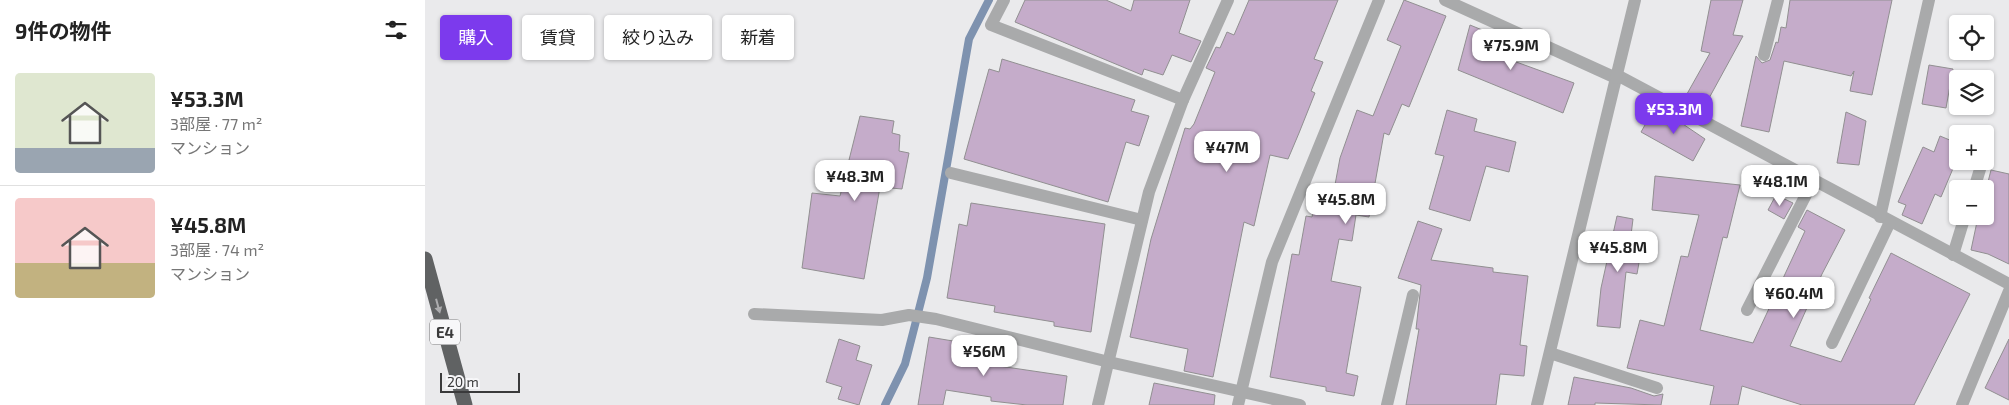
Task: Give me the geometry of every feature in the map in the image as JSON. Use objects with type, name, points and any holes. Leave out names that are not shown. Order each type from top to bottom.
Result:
[{"type":"highway","name":"E4","points":[[425,259],[465,405]]},
{"type":"street","points":[[1005,0],[991,25],[1183,100]]},
{"type":"street","points":[[1098,405],[1149,192],[1183,100],[1228,0]]},
{"type":"street","points":[[1238,405],[1272,262],[1379,0]]},
{"type":"street","points":[[1445,0],[1617,76],[2009,284]]},
{"type":"street","points":[[1537,405],[1635,0]]},
{"type":"street","points":[[1764,56],[1778,0]]},
{"type":"street","points":[[1832,344],[1885,219],[1929,0]]},
{"type":"street","points":[[951,173],[1142,220]]},
{"type":"street","points":[[1747,310],[1813,181]]},
{"type":"street","points":[[1953,255],[1962,225]]},
{"type":"street","points":[[1962,405],[2009,291]]},
{"type":"street","points":[[1387,405],[1413,295]]},
{"type":"street","points":[[754,314],[882,320],[909,315],[1300,405]]},
{"type":"street","points":[[1550,353],[1657,388]]},
{"type":"building","points":[[1025,0],[1106,0],[1131,11],[1134,0],[1190,0],[1179,33],[1201,41],[1191,62],[1172,55],[1163,75],[1144,69],[1142,75],[1015,22]]},
{"type":"building","points":[[1249,0],[1338,0],[1314,59],[1323,62],[1311,91],[1315,93],[1288,159],[1270,155],[1254,226],[1244,222],[1213,377],[1184,371],[1188,349],[1130,337],[1151,239],[1185,128],[1190,129],[1194,124],[1215,72],[1206,68],[1216,47],[1220,48],[1227,32],[1234,35]]},
{"type":"building","points":[[1404,0],[1446,16],[1409,107],[1402,104],[1389,135],[1384,133],[1369,217],[1356,215],[1352,241],[1339,239],[1331,281],[1361,287],[1346,373],[1358,376],[1354,396],[1326,391],[1326,387],[1270,377],[1292,254],[1299,255],[1306,216],[1312,217],[1317,187],[1334,190],[1340,158],[1357,110],[1373,116],[1401,46],[1387,40]]},
{"type":"building","points":[[1711,0],[1743,0],[1733,35],[1743,36],[1702,111],[1683,101],[1710,53],[1701,51]]},
{"type":"building","points":[[1790,0],[1892,0],[1872,95],[1850,91],[1854,71],[1851,76],[1784,61],[1769,132],[1741,126],[1756,56],[1762,63],[1770,60],[1776,42],[1778,43],[1781,27],[1786,28]]},
{"type":"building","points":[[1470,25],[1514,43],[1508,59],[1574,83],[1563,113],[1458,70]]},
{"type":"building","points":[[1002,59],[1135,100],[1131,111],[1149,116],[1139,146],[1126,142],[1108,202],[964,159],[989,69],[999,72]]},
{"type":"building","points":[[1929,65],[1953,69],[1949,70],[1949,91],[1946,108],[1922,104]]},
{"type":"building","points":[[1447,110],[1477,119],[1474,131],[1516,142],[1509,172],[1486,166],[1470,221],[1429,209],[1444,156],[1435,154]]},
{"type":"building","points":[[1653,111],[1673,121],[1674,118],[1705,139],[1693,161],[1641,132]]},
{"type":"building","points":[[1846,112],[1866,121],[1859,165],[1837,163]]},
{"type":"building","points":[[860,116],[894,121],[892,133],[900,135],[899,151],[909,153],[902,189],[880,187],[864,279],[802,268],[812,193],[840,196]]},
{"type":"building","points":[[1940,136],[1949,140],[1949,170],[1952,170],[1941,197],[1935,194],[1922,224],[1902,215],[1906,205],[1898,202],[1923,147],[1934,152]]},
{"type":"building","points":[[1991,170],[2009,174],[2009,264],[1988,254],[1971,250],[1976,225],[1994,225],[1994,180],[1988,180]]},
{"type":"building","points":[[1655,176],[1740,185],[1727,238],[1723,237],[1700,330],[1753,343],[1805,231],[1798,227],[1807,210],[1845,230],[1822,274],[1790,346],[1841,362],[1891,253],[1970,294],[1914,405],[1802,405],[1742,386],[1738,405],[1710,405],[1714,386],[1627,368],[1640,320],[1664,326],[1681,256],[1688,257],[1699,215],[1652,210]]},
{"type":"building","points":[[1776,195],[1793,203],[1784,219],[1768,210]]},
{"type":"building","points":[[971,203],[1105,224],[1091,332],[1054,326],[1054,322],[994,312],[995,306],[947,298],[959,224],[967,226]]},
{"type":"building","points":[[1617,216],[1633,219],[1630,243],[1642,246],[1637,274],[1626,272],[1620,328],[1597,326],[1601,288]]},
{"type":"building","points":[[1418,221],[1442,229],[1431,260],[1493,268],[1493,272],[1528,276],[1520,345],[1527,346],[1524,376],[1500,374],[1496,405],[1406,405],[1419,329],[1416,329],[1421,285],[1398,278]]},
{"type":"building","points":[[929,337],[1001,349],[999,366],[1067,376],[1063,405],[1027,405],[991,401],[991,397],[946,390],[943,405],[918,405]]},
{"type":"building","points":[[839,339],[860,346],[856,360],[872,365],[859,405],[838,399],[842,387],[826,382]]},
{"type":"building","points":[[2009,339],[2009,400],[1985,388]]},
{"type":"building","points":[[1574,377],[1631,388],[1654,396],[1663,394],[1661,405],[1595,403],[1595,405],[1568,405]]},
{"type":"building","points":[[1154,383],[1215,395],[1214,405],[1149,405]]},
{"type":"waterway","points":[[885,405],[905,364],[927,278],[969,39],[989,0]]}]
